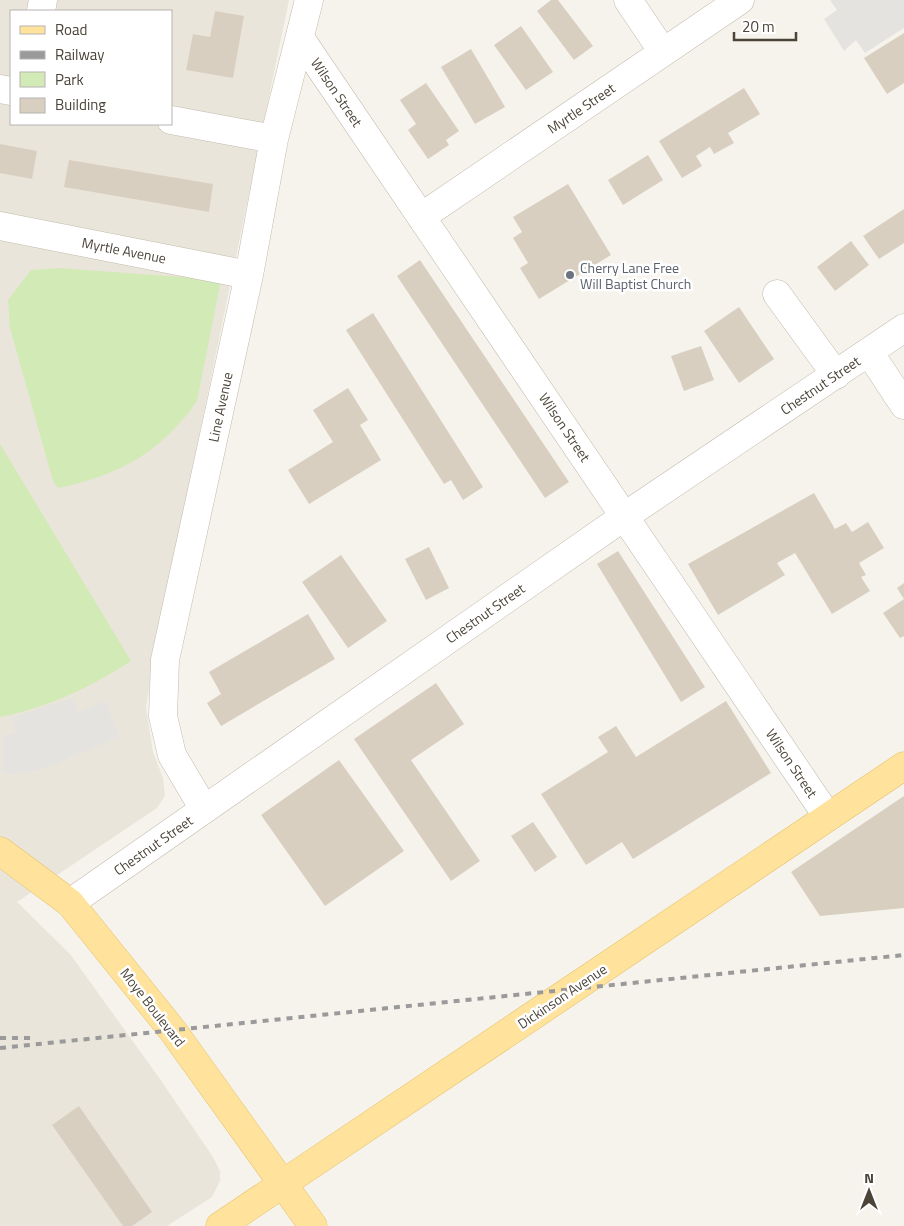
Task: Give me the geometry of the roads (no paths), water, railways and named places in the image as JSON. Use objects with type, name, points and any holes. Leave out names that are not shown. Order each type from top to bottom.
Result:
[{"type":"main road","name":"Dickinson Avenue","points":[[220,1226],[904,766]]},
{"type":"main road","name":"Moye Boulevard","points":[[0,851],[70,903],[173,1031],[284,1183],[313,1226]]},
{"type":"street","name":"Line Avenue","points":[[204,809],[172,755],[164,716],[166,660],[248,275],[274,139],[308,0]]},
{"type":"street","points":[[628,0],[663,52]]},
{"type":"street","name":"Myrtle Street","points":[[421,217],[740,0]]},
{"type":"street","name":"Wilson Street","points":[[300,38],[828,818]]},
{"type":"street","points":[[172,120],[274,139]]},
{"type":"street","name":"Myrtle Avenue","points":[[0,226],[248,275]]},
{"type":"street","points":[[777,294],[836,375]]},
{"type":"street","name":"Chestnut Street","points":[[70,903],[625,516],[904,328]]},
{"type":"street","points":[[869,352],[904,405]]},
{"type":"railway","points":[[0,1048],[904,955]]},
{"type":"railway","points":[[0,1038],[35,1038]]},
{"type":"place","name":"Cherry Lane Free Will Baptist Church","points":[[570,275]]}]
